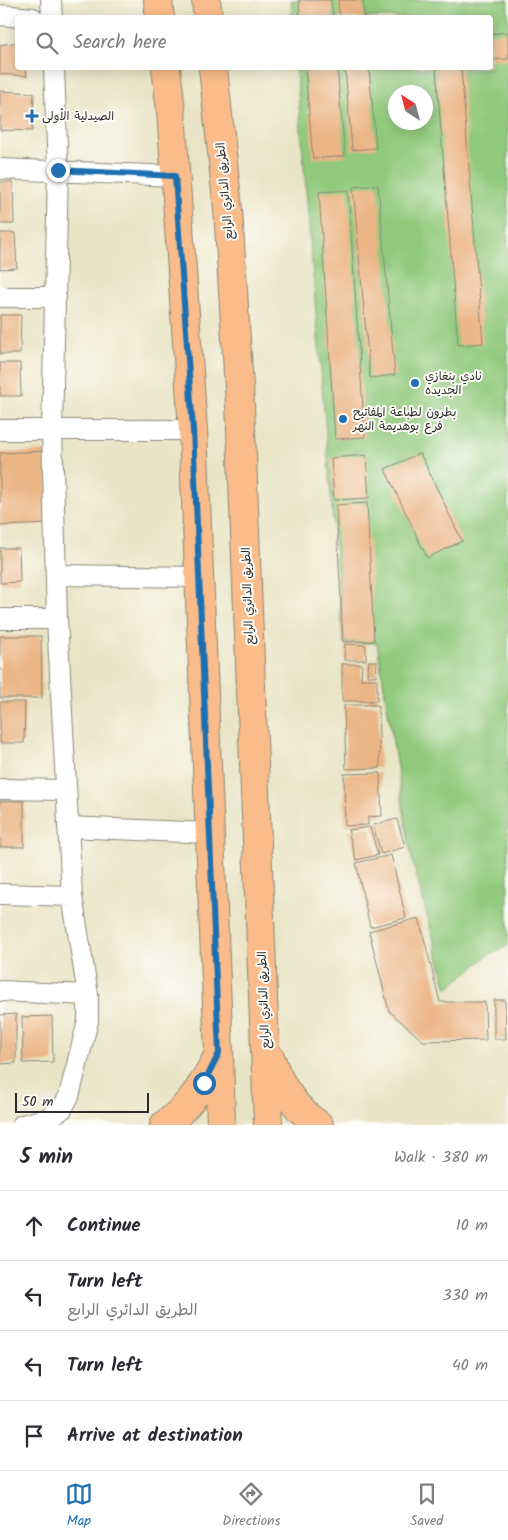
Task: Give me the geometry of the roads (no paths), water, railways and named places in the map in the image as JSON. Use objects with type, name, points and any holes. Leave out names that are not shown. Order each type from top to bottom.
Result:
[{"type":"main road","points":[[158,0],[160,15]]},
{"type":"main road","points":[[206,0],[208,15]]},
{"type":"main road","points":[[166,70],[171,111],[193,430],[221,1125]]},
{"type":"main road","name":"الطريق الدائري الرابع","points":[[213,70],[228,210],[239,394],[268,1125]]},
{"type":"main road","points":[[265,1041],[277,1077],[289,1096],[309,1118],[319,1125]]},
{"type":"main road","points":[[164,1125],[190,1102],[204,1083],[219,1053]]},
{"type":"street","points":[[51,0],[52,15]]},
{"type":"street","points":[[0,15],[15,16]]},
{"type":"street","points":[[22,1125],[46,1119],[62,1109],[69,1096],[88,1021],[88,995],[72,896],[58,619],[52,430],[58,170],[54,70]]},
{"type":"street","points":[[0,169],[175,176]]},
{"type":"street","points":[[0,297],[56,298]]},
{"type":"street","points":[[0,430],[193,430]]},
{"type":"street","points":[[57,575],[199,577]]},
{"type":"street","points":[[0,619],[58,619]]},
{"type":"street","points":[[0,789],[66,790]]},
{"type":"street","points":[[68,827],[209,833]]},
{"type":"street","points":[[0,894],[72,896]]},
{"type":"street","points":[[0,991],[88,995]]},
{"type":"place","name":"الصيدلية الأولى","points":[[32,116]]},
{"type":"place","name":"نادي بنغازي الجديده","points":[[415,383]]},
{"type":"place","name":"بطرون لطباعة المفاتيح فرع بوهديمة النهر","points":[[343,419]]}]
